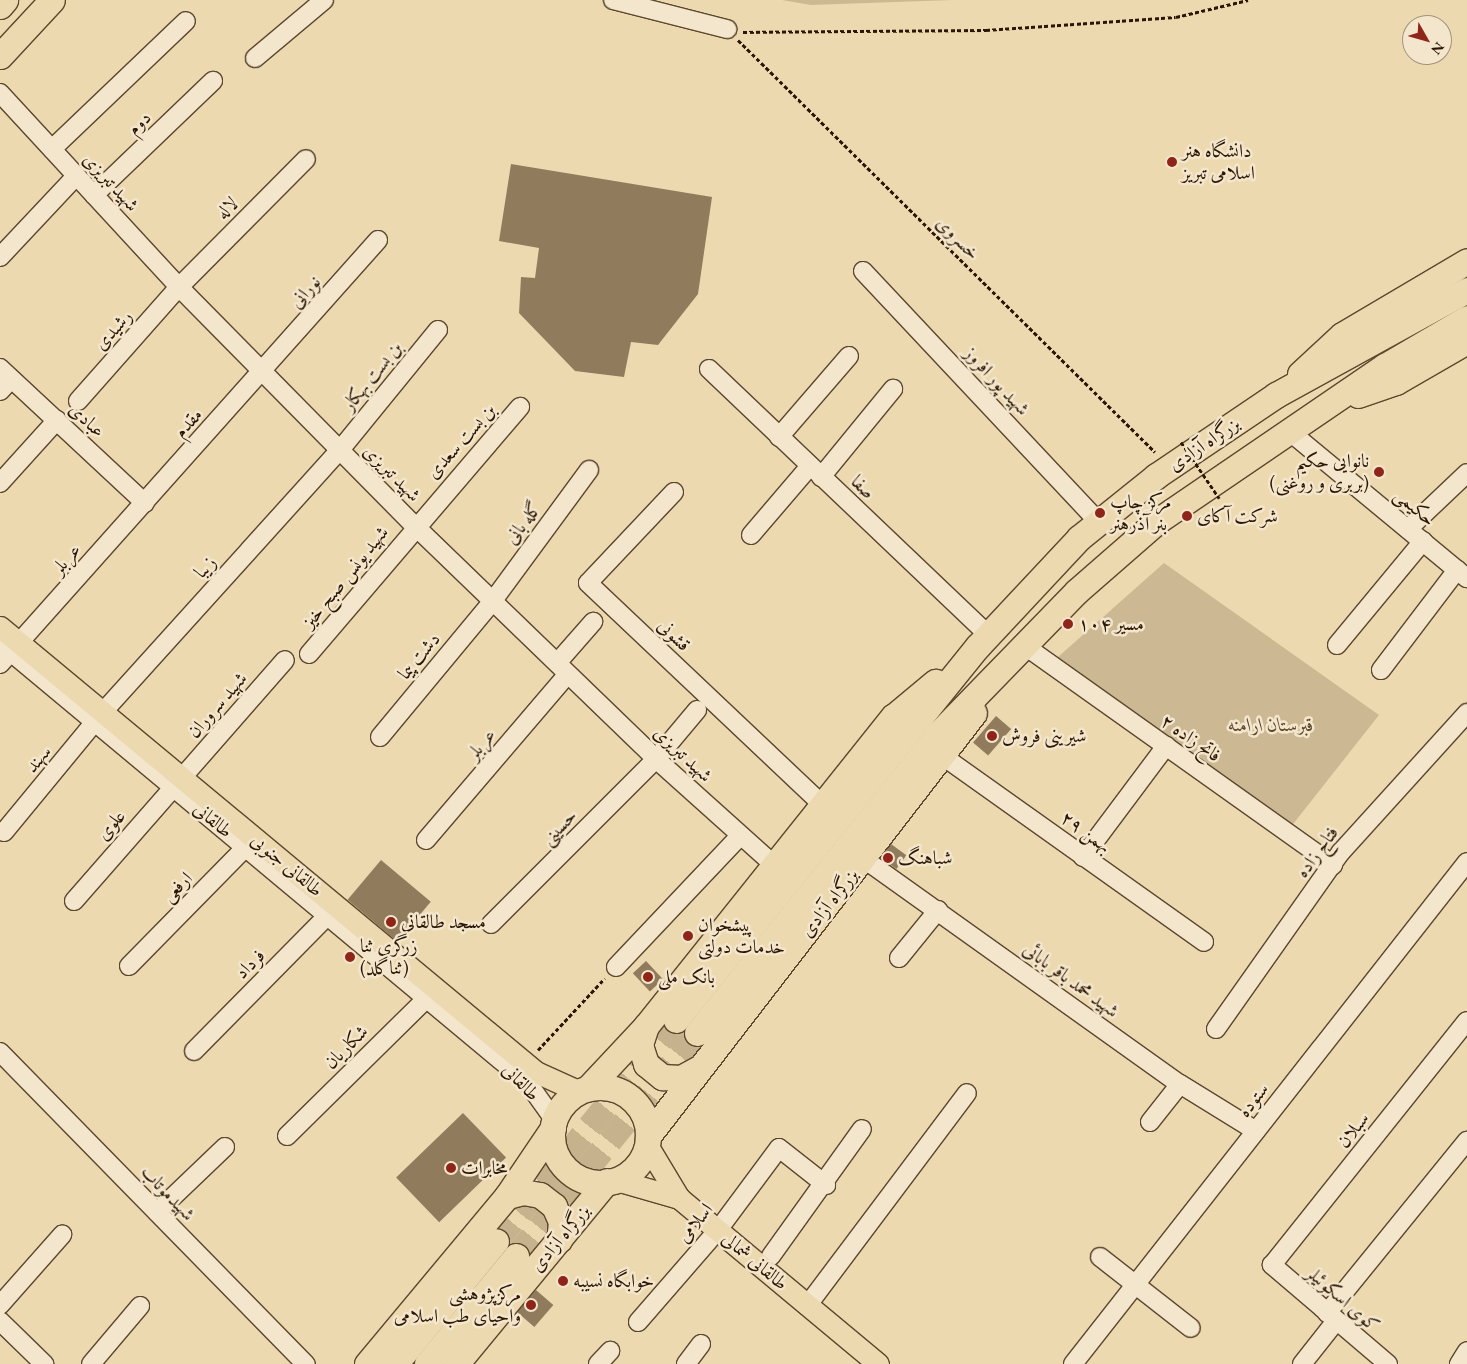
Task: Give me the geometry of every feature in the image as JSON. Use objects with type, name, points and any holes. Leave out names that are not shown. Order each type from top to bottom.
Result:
[{"type":"highway","points":[[0,6],[5,0]]},
{"type":"highway","points":[[0,56],[52,0]]},
{"type":"highway","points":[[1276,395],[1342,335],[1467,261]]},
{"type":"highway","name":"بزرگراه آزادی","points":[[676,1020],[983,641],[1099,522],[1170,467],[1276,395],[1467,290]]},
{"type":"highway","name":"بزرگراه آزادی","points":[[697,1034],[938,734],[1077,591],[1156,522],[1327,406],[1467,318]]},
{"type":"highway","points":[[1327,406],[1396,382],[1467,341]]},
{"type":"highway","name":"بزرگراه آزادی","points":[[584,1090],[646,1026],[773,864],[893,717],[983,641]]},
{"type":"highway","name":"بزرگراه آزادی","points":[[647,1141],[699,1068],[944,757],[1005,666]]},
{"type":"highway","points":[[646,1026],[640,1045],[646,1064],[662,1077],[681,1078],[699,1068]]},
{"type":"highway","points":[[367,1364],[506,1196],[554,1124],[564,1103],[584,1090],[620,1091],[634,1100],[643,1113],[647,1141],[630,1172],[612,1181],[584,1180],[570,1172],[554,1144],[554,1124]]},
{"type":"highway","name":"بزرگراه آزادی","points":[[457,1363],[559,1240],[612,1181]]},
{"type":"highway","points":[[506,1196],[523,1192],[547,1201],[561,1222],[559,1240]]},
{"type":"highway","points":[[395,1364],[496,1241]]},
{"type":"highway","name":"بزرگراه آزادی","points":[[427,1364],[516,1256]]},
{"type":"main road","name":"طالقانی جنوبی","points":[[0,627],[7,651],[100,718],[431,994],[525,1063],[584,1090]]},
{"type":"main road","name":"طالقانی شمالی","points":[[647,1141],[679,1198],[878,1364]]},
{"type":"main road","points":[[612,1181],[679,1198]]},
{"type":"street","points":[[254,58],[324,0]]},
{"type":"street","points":[[612,0],[727,29]]},
{"type":"street","points":[[52,149],[186,21]]},
{"type":"street","name":"دوم","points":[[94,195],[213,81]]},
{"type":"street","name":"شهید تبریزی","points":[[0,93],[179,287],[415,526],[656,759],[773,864]]},
{"type":"street","name":"لاله","points":[[179,287],[306,159]]},
{"type":"street","points":[[0,257],[76,176]]},
{"type":"street","name":"نورانی","points":[[263,372],[378,240]]},
{"type":"street","name":"شهید پور افروز","points":[[863,270],[1099,522]]},
{"type":"street","name":"رشیدی","points":[[78,401],[179,287]]},
{"type":"street","name":"بن بست بهکار","points":[[340,450],[438,330]]},
{"type":"street","points":[[779,437],[849,356]]},
{"type":"street","name":"صفا","points":[[709,369],[816,472],[983,641]]},
{"type":"street","name":"مقدم","points":[[145,504],[263,372]]},
{"type":"street","name":"عبادی","points":[[4,379],[56,420],[145,504]]},
{"type":"street","points":[[751,535],[816,472],[893,389]]},
{"type":"street","name":"بن بست سعدی","points":[[415,526],[520,407]]},
{"type":"street","points":[[0,483],[56,420]]},
{"type":"street","name":"حکیمی","points":[[1289,431],[1462,574]]},
{"type":"street","name":"زیبا","points":[[100,718],[340,450]]},
{"type":"street","name":"گله بانی","points":[[492,602],[589,470]]},
{"type":"street","points":[[1408,529],[1467,473]]},
{"type":"street","name":"قشونی","points":[[674,492],[588,583],[822,804]]},
{"type":"street","name":"عربلر","points":[[7,651],[145,504]]},
{"type":"street","name":"شهید یونس صبح خیز","points":[[309,654],[415,526]]},
{"type":"street","points":[[1337,645],[1423,541]]},
{"type":"street","points":[[1381,670],[1462,574]]},
{"type":"street","name":"دشت پیما","points":[[380,737],[492,602]]},
{"type":"street","name":"عربلر","points":[[426,840],[563,669],[593,622]]},
{"type":"street","name":"فاتح زاده ۲","points":[[1025,646],[1333,865]]},
{"type":"street","name":"شهید سروران","points":[[177,782],[285,660]]},
{"type":"street","name":"حسینی","points":[[491,924],[656,759],[697,710]]},
{"type":"street","name":"فتاح زاده","points":[[1216,1029],[1333,865],[1467,713]]},
{"type":"street","name":"سهند","points":[[4,832],[100,718]]},
{"type":"street","points":[[1084,857],[1166,746]]},
{"type":"street","name":"۲۹ بهمن","points":[[944,757],[1204,942]]},
{"type":"street","name":"علوی","points":[[74,901],[177,782]]},
{"type":"street","points":[[616,967],[740,836]]},
{"type":"street","name":"ارفعی","points":[[129,966],[250,843]]},
{"type":"street","name":"شهید محمد باقر بابائی","points":[[864,859],[1180,1084],[1256,1131]]},
{"type":"street","name":"ستوده","points":[[1073,1364],[1467,862]]},
{"type":"street","points":[[899,958],[938,910]]},
{"type":"street","name":"فرداد","points":[[194,1051],[332,912]]},
{"type":"street","name":"طالقانی","points":[[431,994],[528,1083],[554,1124]]},
{"type":"street","name":"شکاریان","points":[[287,1136],[431,994]]},
{"type":"street","name":"سبلان","points":[[1272,1265],[1467,1020]]},
{"type":"street","name":"شهیدموتاب","points":[[0,1052],[306,1364]]},
{"type":"street","points":[[1150,1122],[1180,1084]]},
{"type":"street","points":[[808,1306],[967,1093]]},
{"type":"street","points":[[771,1256],[826,1185],[862,1129]]},
{"type":"street","points":[[1302,1364],[1332,1317],[1467,1140]]},
{"type":"street","points":[[157,1212],[225,1147]]},
{"type":"street","name":"اسلامی","points":[[638,1322],[718,1230],[779,1148],[826,1185]]},
{"type":"street","points":[[0,1305],[62,1235]]},
{"type":"street","points":[[1100,1258],[1191,1328]]},
{"type":"street","name":"کوی اسکوئیلر","points":[[1272,1265],[1388,1364]]},
{"type":"street","points":[[91,1364],[140,1306]]},
{"type":"street","points":[[0,1322],[44,1364]]},
{"type":"street","points":[[686,1364],[701,1344]]},
{"type":"street","points":[[598,1364],[610,1351]]},
{"type":"street","points":[[1459,1364],[1467,1351]]},
{"type":"path","points":[[727,29],[747,33],[986,30],[1176,17],[1248,0]]},
{"type":"path","name":"خسروی","points":[[727,29],[1170,467]]},
{"type":"path","points":[[1181,442],[1219,498]]},
{"type":"path","points":[[525,1063],[616,967]]},
{"type":"green space","points":[[782,0],[952,0],[811,5]]},
{"type":"green space","name":"قبرستان ارامنه","points":[[1164,563],[1379,715],[1290,828],[1058,657]]},
{"type":"building","points":[[511,164],[712,197],[698,294],[658,345],[631,342],[624,377],[575,371],[519,313],[521,277],[535,278],[539,248],[499,241]]},
{"type":"building","name":"شیرینی فروش","points":[[996,716],[1011,729],[988,756],[973,742]]},
{"type":"building","points":[[891,844],[906,855],[896,869],[881,858]]},
{"type":"building","name":"مسجد طالقانی","points":[[381,860],[431,902],[397,942],[348,900]]},
{"type":"building","name":"بانک ملی","points":[[646,961],[663,979],[650,992],[633,973]]},
{"type":"building","name":"مخابرات","points":[[463,1113],[506,1158],[439,1222],[396,1178]]},
{"type":"building","name":"مرکزپژوهشی واحیای طب اسلامی","points":[[536,1290],[553,1305],[534,1327],[517,1312]]},
{"type":"tunnel","points":[[496,1241],[676,1020]]},
{"type":"tunnel","points":[[516,1256],[697,1033]]},
{"type":"place","name":"دانشگاه هنر اسلامی تبریز","points":[[1172,162]]},
{"type":"place","name":"نانوایی حکیم (بربری و روغنی)","points":[[1379,472]]},
{"type":"place","name":"مرکز چاپ بنر آذرهنر","points":[[1100,513]]},
{"type":"place","name":"شرکت آکای","points":[[1187,516]]},
{"type":"place","name":"مسیر ۱۰۴","points":[[1068,624]]},
{"type":"place","name":"شیرینی فروش","points":[[992,736]]},
{"type":"place","name":"شباهنگ","points":[[888,858]]},
{"type":"place","name":"مسجد طالقانی","points":[[391,922]]},
{"type":"place","name":"پیشخوان خدمات دولتی","points":[[688,936]]},
{"type":"place","name":"زرگری ثنا (ثناگلد)","points":[[350,957]]},
{"type":"place","name":"بانک ملی","points":[[648,977]]},
{"type":"place","name":"مخابرات","points":[[451,1168]]},
{"type":"place","name":"خوابگاه نسیبه","points":[[563,1281]]},
{"type":"place","name":"مرکزپژوهشی واحیای طب اسلامی","points":[[531,1305]]}]
